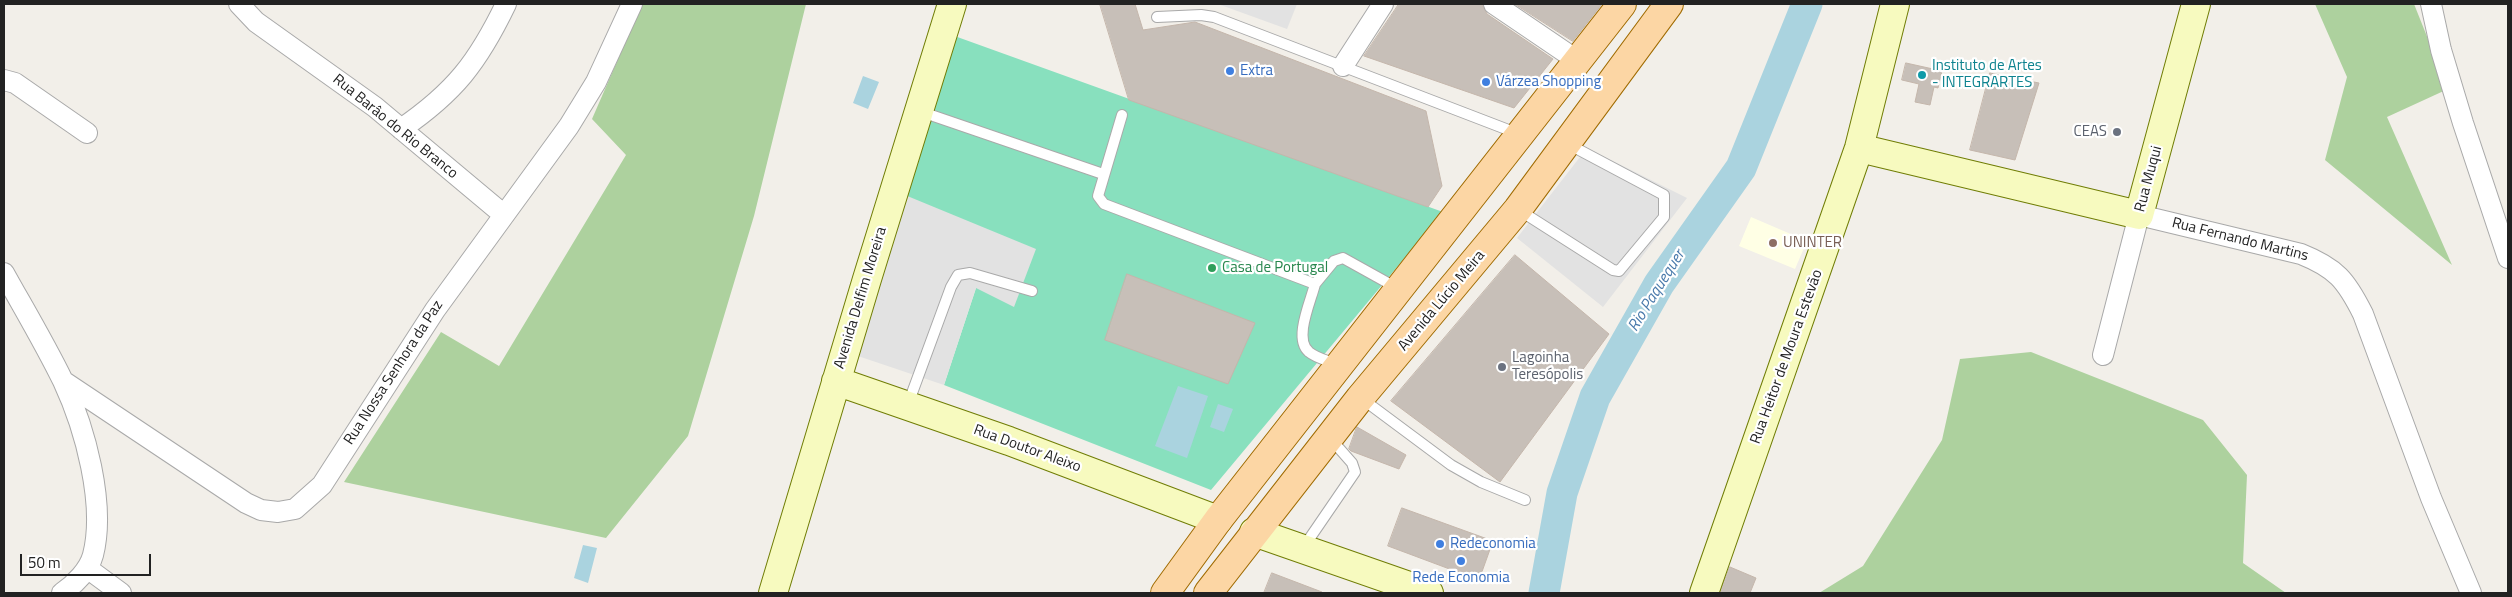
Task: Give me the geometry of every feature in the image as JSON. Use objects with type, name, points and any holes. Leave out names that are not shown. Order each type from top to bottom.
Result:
[{"type":"main road","name":"Avenida Delfim Moreira","points":[[773,593],[952,4]]},
{"type":"main road","points":[[1165,593],[1218,520],[1622,4]]},
{"type":"main road","name":"Avenida Lúcio Meira","points":[[1208,593],[1360,398],[1518,209],[1568,144],[1669,4]]},
{"type":"main road","name":"Rua Heitor de Moura Estevão","points":[[1704,593],[1859,148],[1895,4]]},
{"type":"main road","name":"Rua Muqui","points":[[2139,215],[2196,4]]},
{"type":"main road","name":"Rua Fernando Martins","points":[[1859,148],[2139,215]]},
{"type":"main road","name":"Rua Doutor Aleixo","points":[[836,382],[1009,441],[1218,520]]},
{"type":"main road","points":[[1254,532],[1429,593]]},
{"type":"street","name":"Rua Barâo do Rio Branco","points":[[239,4],[256,22],[350,88],[401,128],[504,215]]},
{"type":"street","points":[[401,128],[435,105],[454,88],[493,31],[506,4]]},
{"type":"street","name":"Rua Nossa Senhora da Paz","points":[[63,381],[246,503],[262,510],[278,512],[295,509],[322,485],[435,310],[544,162],[591,89],[632,4]]},
{"type":"street","points":[[1343,66],[1383,4]]},
{"type":"street","points":[[1494,4],[1578,61]]},
{"type":"street","points":[[2431,4],[2439,43],[2463,123],[2508,258]]},
{"type":"street","points":[[4,80],[15,82],[87,133]]},
{"type":"street","name":"Rua Muqui","points":[[2103,355],[2139,215]]},
{"type":"street","name":"Rua Fernando Martins","points":[[2139,215],[2301,254],[2323,263],[2337,273],[2349,287],[2363,314],[2431,498],[2471,593]]},
{"type":"street","points":[[4,274],[63,381],[81,428],[90,469],[97,513],[93,556],[87,568],[72,586],[62,593]]},
{"type":"street","points":[[87,568],[121,593]]},
{"type":"lane","points":[[1157,17],[1201,15],[1214,17],[1520,134]]},
{"type":"lane","points":[[918,111],[1103,174]]},
{"type":"lane","points":[[1122,116],[1103,174],[1098,196],[1104,204],[1315,284]]},
{"type":"lane","points":[[1518,209],[1613,270],[1619,271],[1664,218],[1664,195],[1568,144]]},
{"type":"lane","points":[[1339,366],[1309,352],[1303,345],[1301,336],[1315,284],[1334,261],[1343,258],[1398,289]]},
{"type":"lane","points":[[907,407],[951,287],[958,275],[970,273],[1032,291]]},
{"type":"lane","points":[[1360,398],[1451,465],[1481,482],[1525,500]]},
{"type":"lane","points":[[1302,548],[1355,472],[1352,463],[1329,437]]},
{"type":"shaded area","points":[[1218,4],[1297,4],[1287,29]]},
{"type":"shaded area","points":[[1587,148],[1687,198],[1603,307],[1517,238]]},
{"type":"shaded area","points":[[900,193],[1036,249],[1014,307],[976,288],[944,385],[852,354]]},
{"type":"shaded area","name":"UNINTER","points":[[1751,217],[1807,241],[1795,269],[1739,246]]},
{"type":"green space","points":[[642,4],[806,4],[754,216],[688,436],[606,538],[344,482],[441,332],[499,366],[626,155],[592,119]]},
{"type":"green space","points":[[2315,4],[2414,4],[2448,89],[2387,117],[2452,265],[2325,160],[2347,77]]},
{"type":"green space","name":"Casa de Portugal","points":[[949,34],[1443,212],[1211,490],[944,385],[976,288],[900,193]]},
{"type":"green space","points":[[2031,352],[2203,420],[2247,475],[2243,563],[2286,593],[1819,593],[1863,566],[1942,440],[1960,359]]},
{"type":"water","points":[[863,76],[879,82],[868,109],[853,103]]},
{"type":"water","points":[[1178,386],[1208,396],[1187,458],[1155,446]]},
{"type":"water","points":[[1218,404],[1233,409],[1224,432],[1210,427]]},
{"type":"water","points":[[583,545],[597,548],[588,583],[574,578]]},
{"type":"building","points":[[1100,4],[1135,4],[1143,30],[1195,22],[1426,111],[1442,186],[1428,207],[1129,100]]},
{"type":"building","name":"Várzea Shopping","points":[[1399,4],[1482,4],[1487,14],[1553,59],[1514,108],[1364,56]]},
{"type":"building","points":[[1515,4],[1602,4],[1573,41]]},
{"type":"building","name":"Instituto de Artes - INTEGRARTES","points":[[1906,63],[1942,71],[1938,88],[1934,87],[1930,105],[1915,102],[1919,84],[1902,80]]},
{"type":"building","points":[[1990,73],[2039,83],[2015,160],[1970,150]]},
{"type":"building","name":"Lagoinha Teresópolis","points":[[1515,255],[1609,334],[1500,482],[1391,401]]},
{"type":"building","points":[[1127,274],[1255,323],[1228,384],[1105,340]]},
{"type":"building","points":[[1357,427],[1406,455],[1399,469],[1349,449]]},
{"type":"building","name":"Redeconomia","points":[[1402,508],[1493,541],[1479,580],[1388,546]]},
{"type":"building","points":[[1730,567],[1756,578],[1750,593],[1720,593]]},
{"type":"building","points":[[1272,573],[1322,592],[1322,593],[1264,593]]},
{"type":"waterway","name":"Rio Paquequer","points":[[1544,593],[1562,493],[1595,397],[1659,284],[1741,168],[1807,4]]},
{"type":"place","name":"Extra","points":[[1230,71]]},
{"type":"place","name":"Instituto de Artes - INTEGRARTES","points":[[1922,75]]},
{"type":"place","name":"Várzea Shopping","points":[[1486,82]]},
{"type":"place","name":"CEAS","points":[[2117,132]]},
{"type":"place","name":"UNINTER","points":[[1773,243]]},
{"type":"place","name":"Casa de Portugal","points":[[1212,268]]},
{"type":"place","name":"Lagoinha Teresópolis","points":[[1502,367]]},
{"type":"place","name":"Redeconomia","points":[[1440,544]]},
{"type":"place","name":"Rede Economia","points":[[1461,561]]}]
